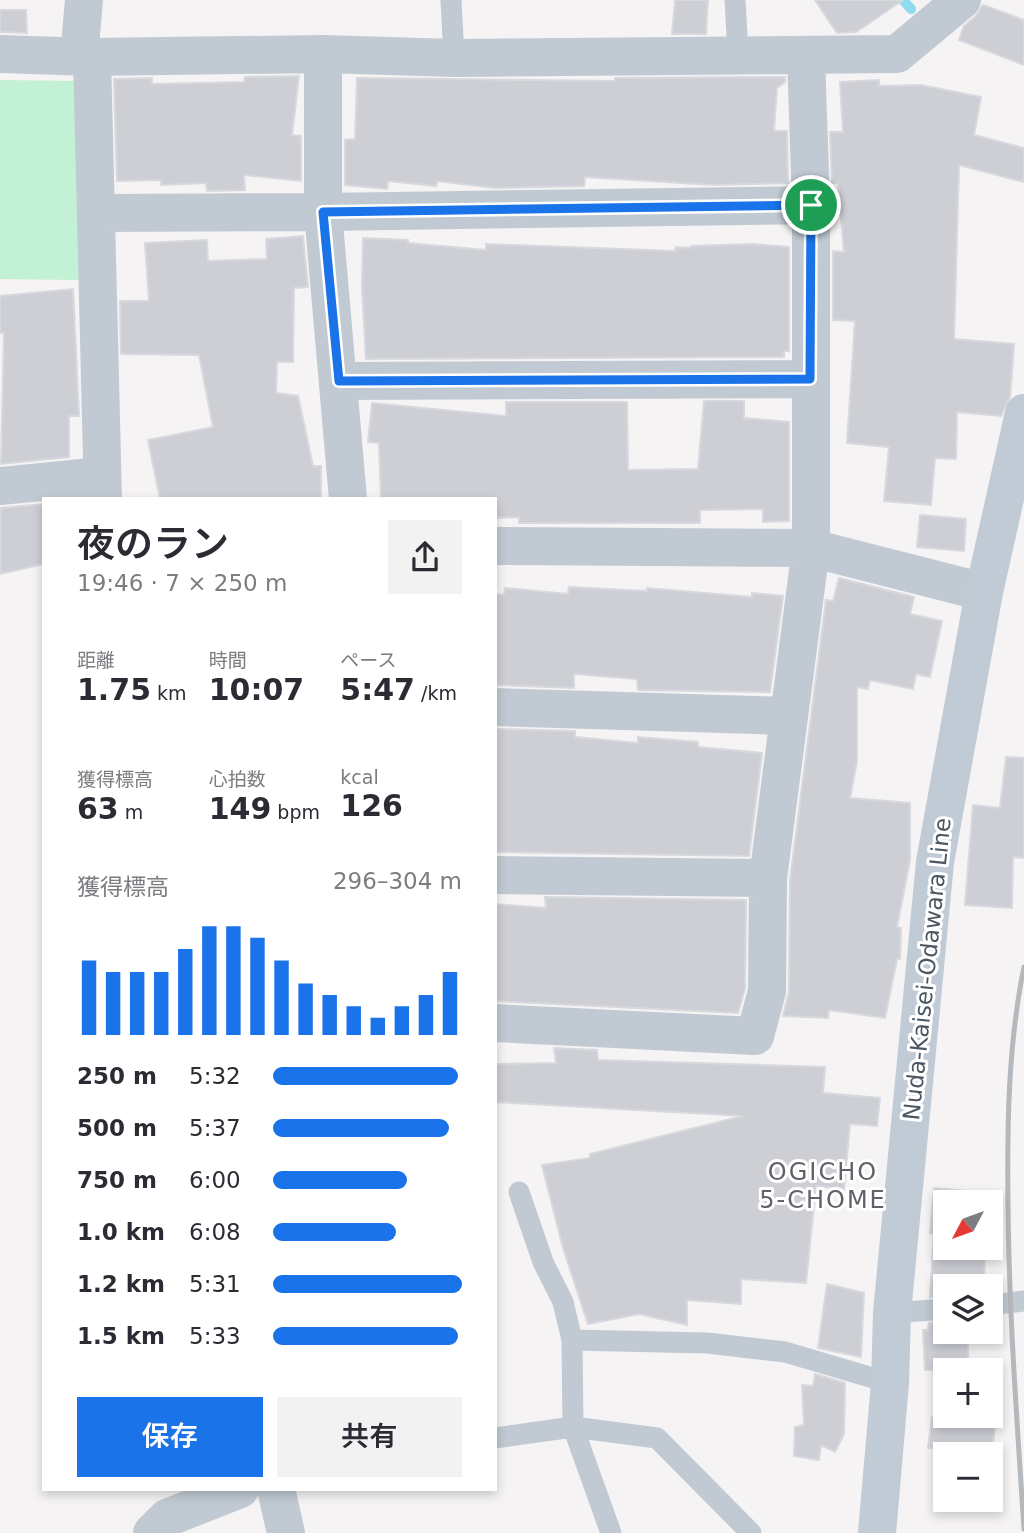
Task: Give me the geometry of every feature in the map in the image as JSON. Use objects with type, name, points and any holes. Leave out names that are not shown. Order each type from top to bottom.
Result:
[{"type":"main road","name":"Nuda-Kaisei-Odawara Line","points":[[877,1533],[890,1382],[892,1312],[935,862],[984,592],[1024,413]]},
{"type":"street","points":[[0,486],[103,487],[98,213],[85,56],[84,0]]},
{"type":"street","points":[[0,54],[323,54],[454,58],[738,53],[806,56],[897,54],[962,0]]},
{"type":"street","points":[[323,54],[323,212],[348,497]]},
{"type":"street","points":[[497,1023],[755,1036],[767,991],[768,878],[811,548],[811,205],[806,56]]},
{"type":"street","points":[[98,213],[811,205]]},
{"type":"street","points":[[339,381],[810,379]]},
{"type":"street","points":[[497,546],[811,548],[984,592]]},
{"type":"street","points":[[497,707],[787,716]]},
{"type":"street","points":[[497,875],[768,878]]},
{"type":"street","points":[[152,1533],[167,1518],[235,1491]]},
{"type":"street","points":[[276,1491],[286,1533]]},
{"type":"lane","points":[[452,0],[454,58]]},
{"type":"lane","points":[[734,0],[738,53]]},
{"type":"lane","points":[[519,1192],[544,1262],[563,1302],[572,1340],[573,1427],[611,1533]]},
{"type":"lane","points":[[1003,1303],[1024,1301]]},
{"type":"lane","points":[[892,1312],[933,1309]]},
{"type":"lane","points":[[572,1340],[707,1343],[785,1352],[890,1382]]},
{"type":"lane","points":[[497,1438],[573,1427],[657,1438],[751,1533]]},
{"type":"green space","points":[[0,80],[75,81],[79,280],[0,279]]},
{"type":"building","points":[[675,0],[708,0],[706,34],[672,34]]},
{"type":"building","points":[[815,0],[903,0],[856,32],[837,33]]},
{"type":"building","points":[[983,5],[1024,20],[1024,65],[959,40],[964,26],[976,16]]},
{"type":"building","points":[[0,10],[26,10],[27,33],[0,32]]},
{"type":"building","points":[[299,76],[292,135],[301,136],[301,181],[244,175],[245,190],[207,191],[206,183],[161,185],[161,180],[117,181],[114,79],[152,78],[152,84],[244,82],[245,77]]},
{"type":"building","points":[[785,77],[785,82],[777,88],[774,131],[787,131],[788,183],[713,185],[585,177],[584,186],[495,188],[437,181],[436,186],[388,181],[387,189],[345,185],[345,140],[355,139],[357,78],[615,81],[615,78]]},
{"type":"building","points":[[879,80],[879,86],[921,85],[981,97],[974,135],[1024,148],[1024,182],[959,165],[954,339],[1014,344],[1011,386],[1010,397],[1001,416],[957,412],[956,459],[935,458],[931,505],[884,501],[889,447],[847,443],[855,321],[833,320],[833,251],[844,252],[838,183],[832,183],[830,132],[843,132],[840,82]]},
{"type":"building","points":[[303,236],[308,287],[294,288],[293,362],[277,362],[276,393],[298,396],[313,466],[321,466],[321,497],[160,497],[148,440],[213,427],[199,355],[121,354],[120,301],[149,301],[145,243],[207,240],[208,261],[267,259],[266,239]]},
{"type":"building","points":[[363,238],[408,240],[408,243],[486,250],[486,244],[675,251],[676,247],[691,246],[753,244],[789,247],[789,351],[784,351],[784,357],[366,359],[362,288]]},
{"type":"building","points":[[73,289],[79,416],[69,416],[69,457],[1,464],[4,333],[0,333],[0,296]]},
{"type":"building","points":[[704,401],[744,401],[744,418],[789,422],[789,521],[763,522],[763,509],[700,510],[700,523],[519,523],[519,517],[497,518],[497,497],[381,497],[379,443],[368,442],[372,403],[506,416],[506,402],[627,402],[628,470],[698,469]]},
{"type":"building","points":[[42,504],[42,564],[0,574],[1,508]]},
{"type":"building","points":[[920,515],[966,519],[964,551],[917,547]]},
{"type":"building","points":[[839,578],[914,597],[910,614],[942,621],[930,677],[916,674],[913,689],[870,680],[868,689],[857,687],[857,761],[850,798],[910,803],[910,860],[897,927],[901,928],[900,959],[897,959],[885,1018],[829,1010],[828,1018],[783,1016],[789,991],[790,880],[826,600],[833,601]]},
{"type":"building","points":[[569,587],[647,591],[647,588],[752,597],[752,593],[783,596],[770,692],[638,690],[637,679],[574,674],[574,688],[497,685],[497,594],[504,595],[505,588],[568,594]]},
{"type":"building","points":[[497,729],[575,731],[575,737],[638,743],[638,737],[698,742],[698,747],[762,753],[749,856],[497,852]]},
{"type":"building","points":[[1006,757],[1024,758],[1024,858],[1013,857],[1012,908],[965,905],[973,805],[1000,808]]},
{"type":"building","points":[[545,897],[746,900],[745,988],[738,1013],[497,1001],[497,904],[546,908]]},
{"type":"building","points":[[554,1048],[597,1050],[598,1060],[825,1067],[823,1093],[880,1098],[877,1126],[850,1124],[844,1189],[816,1186],[806,1283],[741,1279],[741,1304],[687,1300],[687,1325],[639,1314],[588,1324],[563,1248],[542,1165],[590,1158],[590,1154],[743,1116],[497,1102],[497,1064],[556,1063]]},
{"type":"building","points":[[933,1199],[933,1234],[930,1233]]},
{"type":"building","points":[[933,1250],[933,1260],[985,1260],[984,1274],[933,1274],[933,1297],[930,1297]]},
{"type":"building","points":[[827,1284],[864,1293],[861,1357],[818,1348]]},
{"type":"building","points":[[929,1323],[933,1323],[933,1344],[968,1344],[968,1358],[933,1358],[933,1370],[925,1370],[923,1330],[928,1330]]},
{"type":"building","points":[[815,1374],[845,1383],[844,1434],[835,1452],[821,1445],[819,1460],[794,1456],[795,1427],[804,1425],[802,1385],[813,1386]]},
{"type":"building","points":[[932,1417],[933,1428],[995,1428],[993,1442],[933,1442],[933,1449],[928,1448]]},
{"type":"waterway","points":[[903,0],[911,9]]},
{"type":"railway","points":[[1024,967],[1015,1026],[1008,1116],[1012,1327],[1024,1529]]},
{"type":"district","name":"OGICHO 5-CHOME","points":[[823,1186]]},
{"type":"route","points":[[811,205],[810,379],[339,381],[323,212],[811,205]]}]
